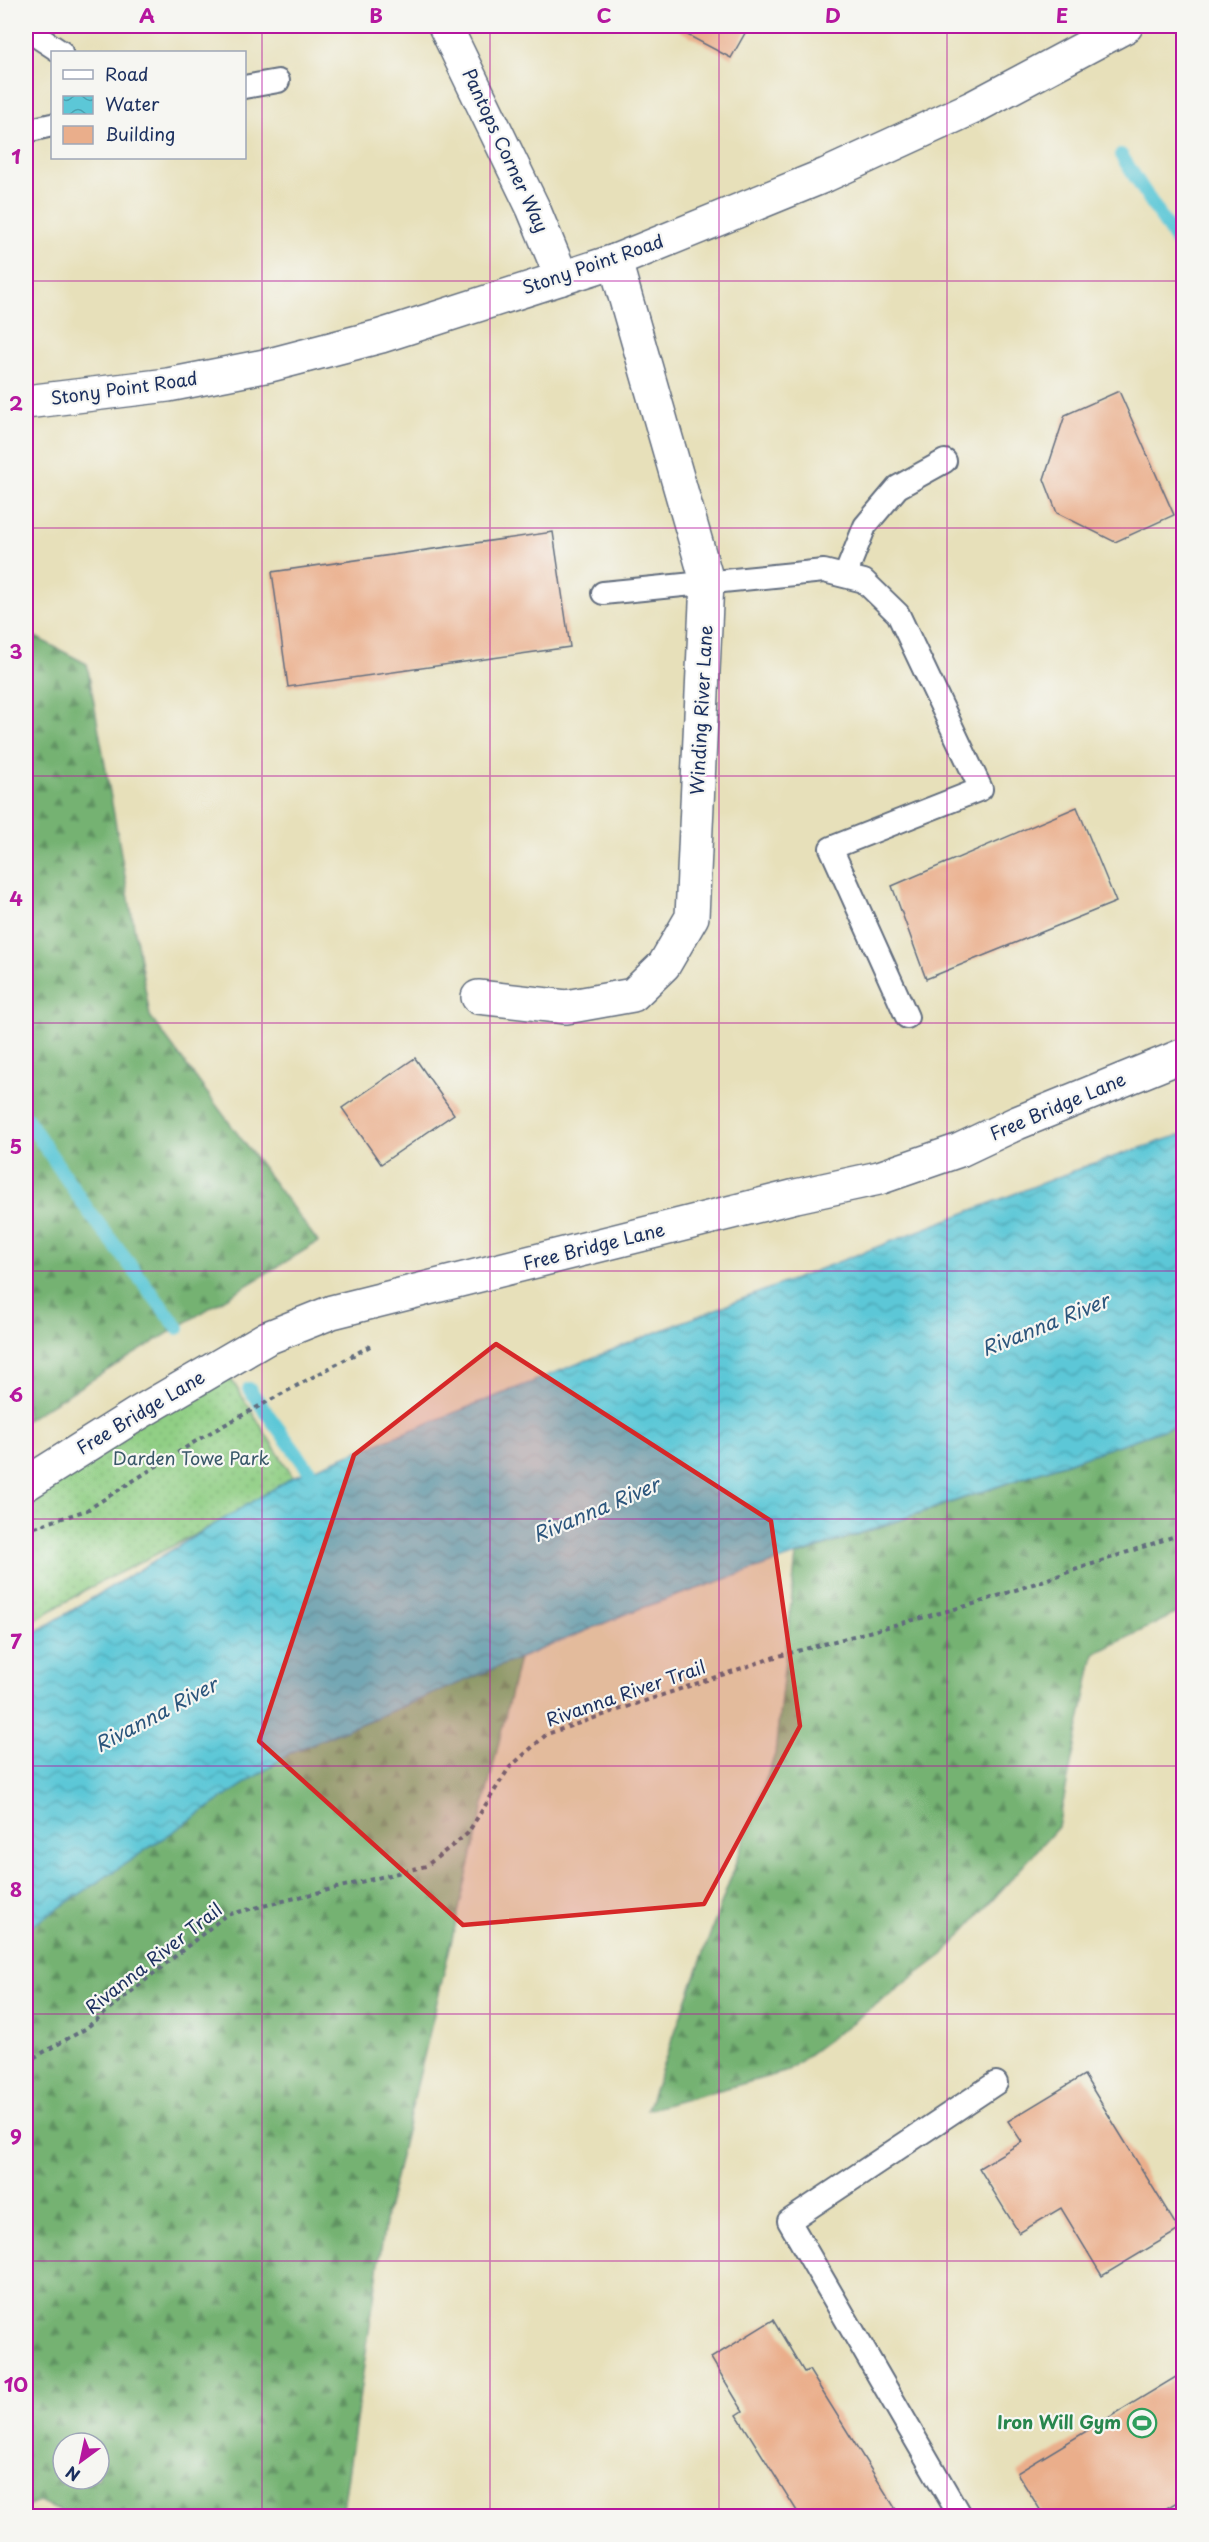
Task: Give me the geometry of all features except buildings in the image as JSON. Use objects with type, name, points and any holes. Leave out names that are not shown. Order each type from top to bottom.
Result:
[{"type":"street","name":"Pantops Corner Way","points":[[445,26],[533,208],[562,278]]},
{"type":"street","name":"Stony Point Road","points":[[26,402],[168,385],[270,365],[381,336],[615,261],[826,176],[964,112],[1126,26]]},
{"type":"street","name":"Winding River Lane","points":[[478,997],[566,1007],[633,995],[663,965],[692,916],[707,581],[615,261]]},
{"type":"street","name":"Free Bridge Lane","points":[[26,1484],[137,1414],[267,1338],[332,1312],[796,1196],[879,1178],[960,1150],[1017,1123],[1184,1055]]},
{"type":"lane","points":[[26,29],[59,51]]},
{"type":"lane","points":[[246,87],[278,81]]},
{"type":"lane","points":[[26,131],[51,125]]},
{"type":"lane","points":[[845,576],[865,526],[898,487],[945,461]]},
{"type":"lane","points":[[603,593],[824,571],[864,581],[898,614],[981,789],[831,848],[907,1017]]},
{"type":"lane","points":[[960,2517],[789,2221],[996,2084]]},
{"type":"path","points":[[26,1530],[87,1510],[204,1436],[293,1387]]},
{"type":"path","name":"Rivanna River Trail","points":[[26,2062],[85,2029],[226,1915],[426,1866],[467,1834],[509,1768],[547,1734],[775,1658],[977,1603],[1184,1533]]},
{"type":"highlighted area","points":[[496,1344],[771,1521],[800,1726],[704,1904],[463,1925],[259,1741],[354,1455]]},
{"type":"green space","points":[[26,632],[87,664],[150,1016],[318,1242],[26,1420]]},
{"type":"green space","name":"Darden Towe Park","points":[[221,1363],[293,1477],[222,1521],[85,1590],[26,1626],[26,1484]]},
{"type":"green space","points":[[1183,1423],[1183,1610],[1094,1654],[1058,1827],[943,1955],[785,2072],[647,2110],[775,1754],[796,1556]]},
{"type":"green space","points":[[519,1658],[386,2215],[342,2516],[69,2516],[39,2502],[26,2507],[26,1930],[292,1752]]},
{"type":"water","name":"Rivanna River","points":[[1183,1134],[1183,1423],[641,1608],[292,1752],[26,1930],[26,1638],[293,1477],[675,1325],[1089,1165]]},
{"type":"waterway","points":[[1121,155],[1184,253]]},
{"type":"waterway","points":[[26,1118],[87,1209],[178,1328]]},
{"type":"waterway","points":[[249,1389],[319,1484]]},
{"type":"place","name":"Iron Will Gym","points":[[1142,2423]]}]
